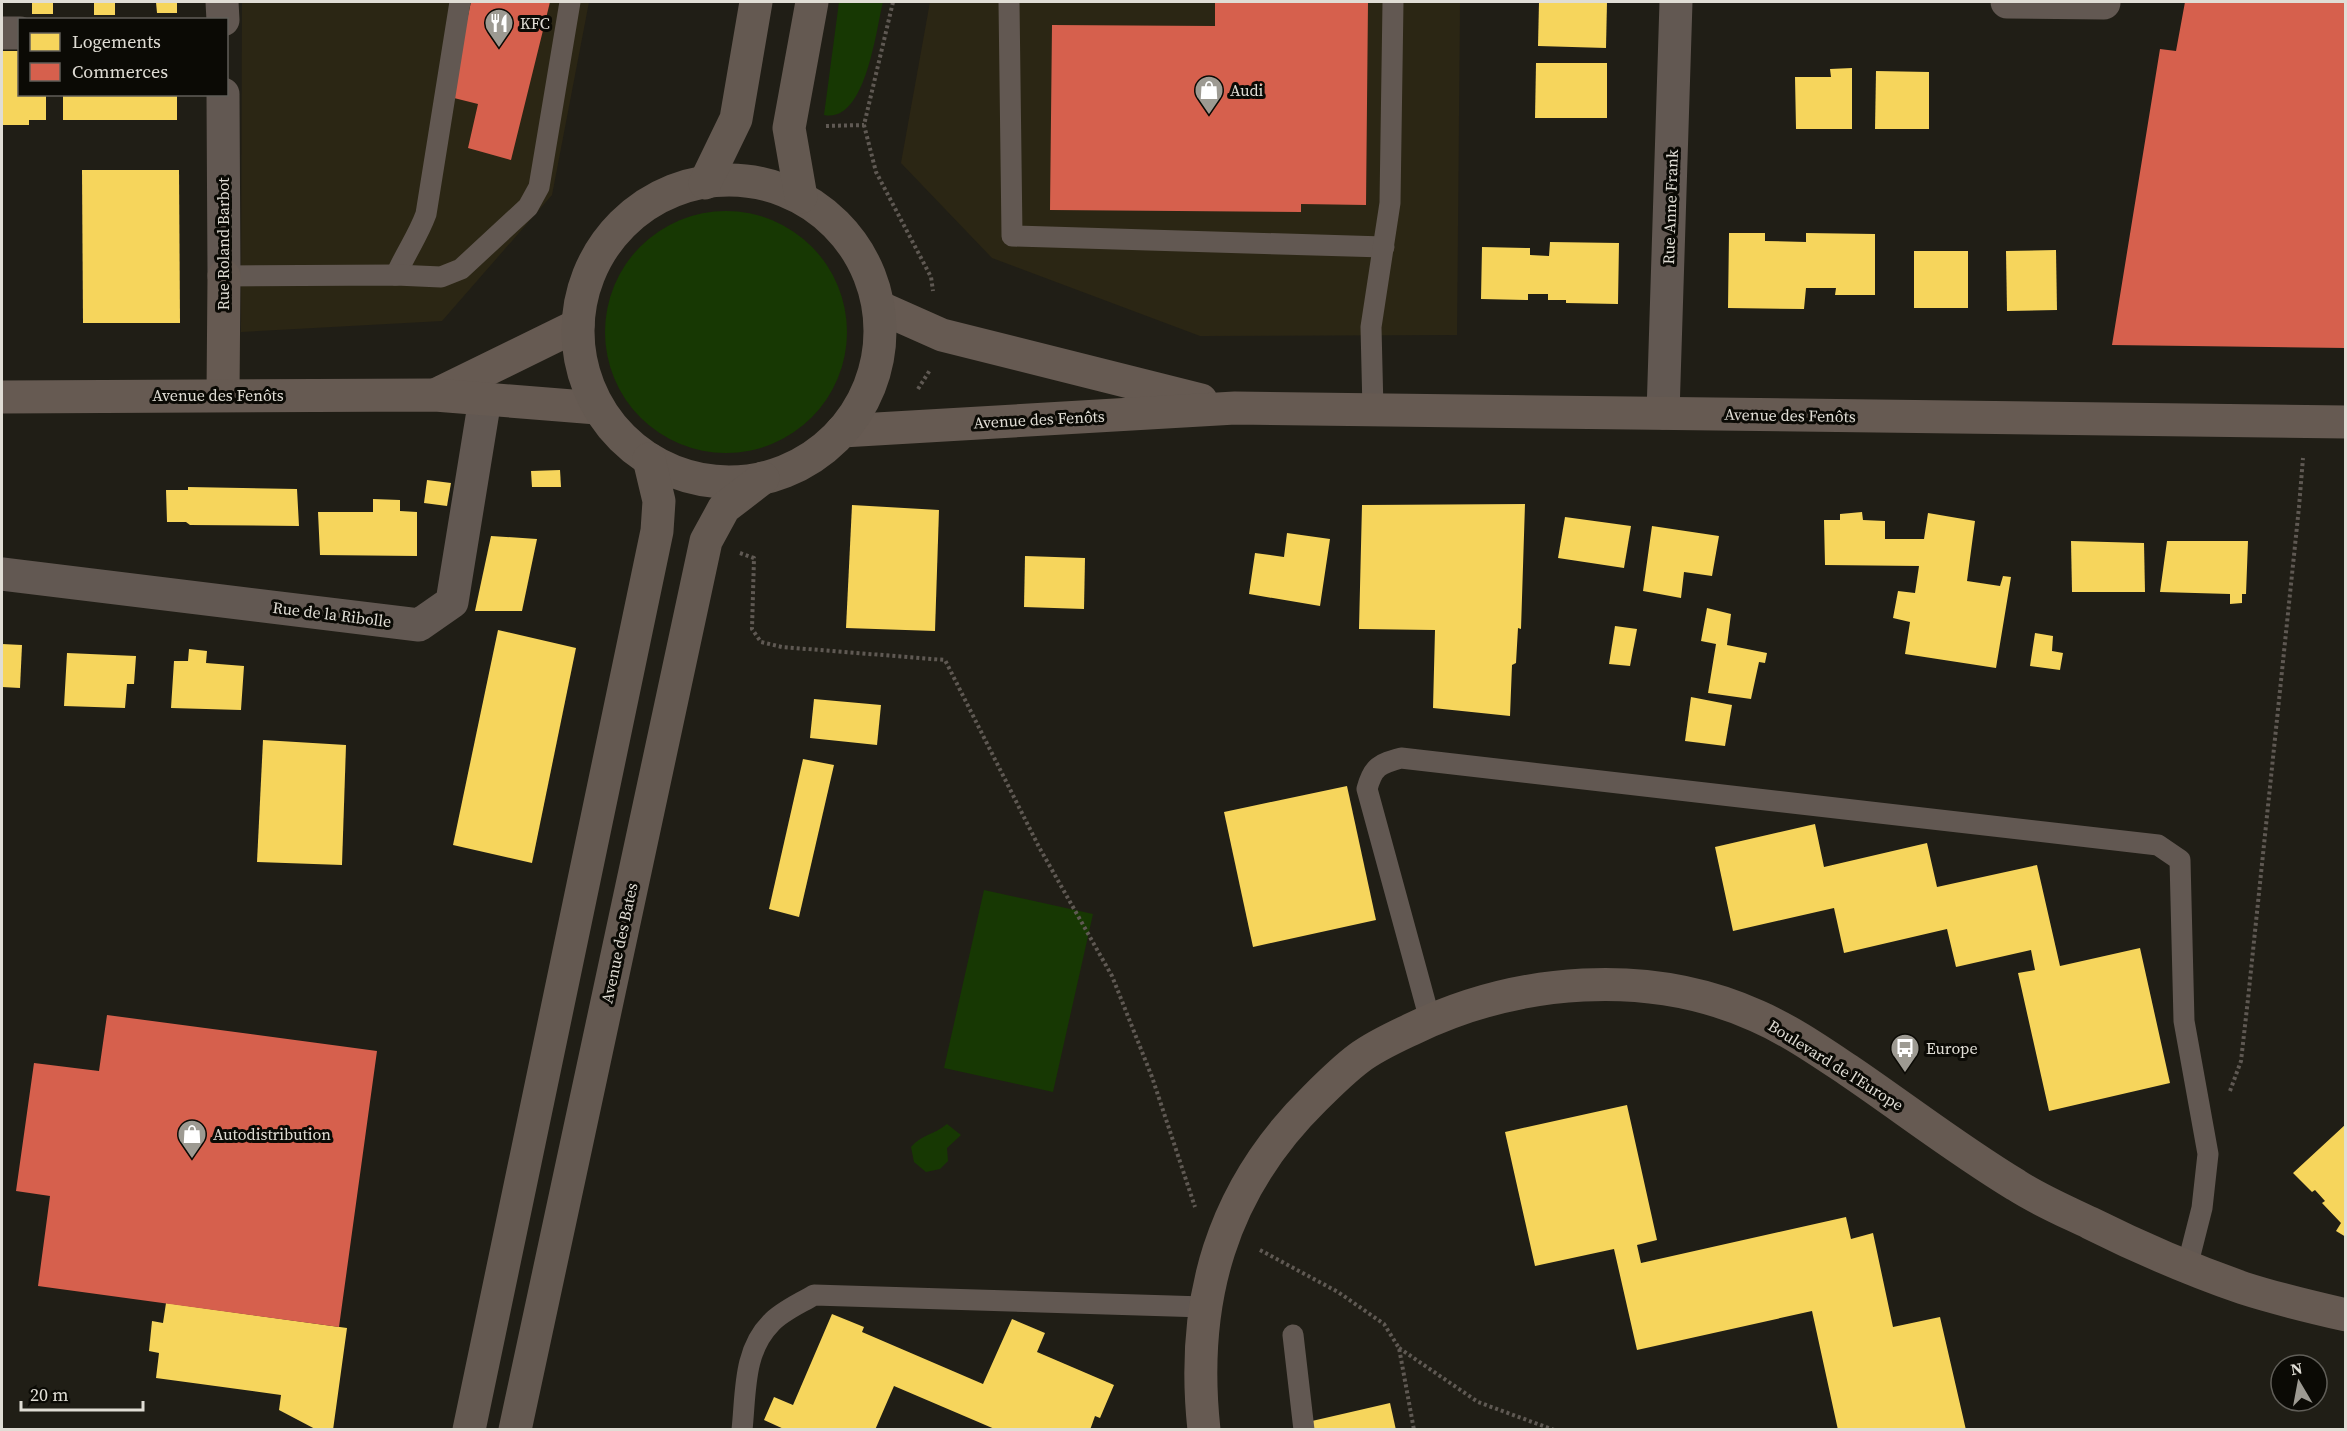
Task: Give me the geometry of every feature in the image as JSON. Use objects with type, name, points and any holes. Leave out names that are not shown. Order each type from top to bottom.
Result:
[{"type":"main road","points":[[705,183],[736,119],[756,2]]},
{"type":"main road","points":[[801,197],[789,128],[812,2]]},
{"type":"main road","points":[[733,179],[769,185],[801,197],[839,226],[865,264],[879,308],[880,341],[874,373],[862,404],[842,431],[806,460],[763,478],[724,482],[685,475],[649,459],[627,442],[597,408],[584,375],[579,350],[578,325],[582,292],[594,261],[613,233],[637,211],[666,193],[705,183],[733,179]]},
{"type":"main road","name":"Rue Roland Barbot","points":[[223,394],[224,276]]},
{"type":"main road","name":"Avenue des Fenôts","points":[[879,308],[942,335],[1235,408]]},
{"type":"main road","name":"Avenue des Fenôts","points":[[435,395],[578,325]]},
{"type":"main road","name":"Avenue des Fenôts","points":[[2,397],[223,394],[435,395],[597,408]]},
{"type":"main road","name":"Avenue des Fenôts","points":[[842,431],[1235,408],[2346,422]]},
{"type":"main road","points":[[470,1430],[657,531],[659,501],[649,459]]},
{"type":"main road","name":"Avenue des Bates","points":[[515,1430],[706,541],[724,508],[763,478]]},
{"type":"main road","name":"Boulevard de l'Europe","points":[[1204,1430],[1199,1369],[1204,1307],[1226,1231],[1254,1171],[1299,1114],[1360,1057],[1430,1020],[1474,1003],[1511,994],[1583,985],[1624,985],[1659,989],[1726,1004],[1758,1016],[1796,1036],[2016,1186],[2127,1241],[2187,1267],[2274,1297],[2346,1315]]},
{"type":"street","points":[[222,2],[223,18]]},
{"type":"street","name":"Rue Anne Frank","points":[[1663,413],[1676,2]]},
{"type":"street","points":[[2007,2],[2104,3]]},
{"type":"street","points":[[2,33],[18,33]]},
{"type":"street","name":"Rue Roland Barbot","points":[[223,96],[224,276]]},
{"type":"street","name":"Rue de la Ribolle","points":[[2,574],[419,625],[452,602],[485,399]]},
{"type":"lane","points":[[396,275],[426,214],[460,2]]},
{"type":"lane","points":[[224,276],[441,277],[461,269],[528,207],[539,188],[570,2]]},
{"type":"lane","points":[[1009,2],[1012,236],[1383,246]]},
{"type":"lane","points":[[1372,410],[1371,327],[1390,203],[1393,2]]},
{"type":"lane","points":[[1430,1020],[1367,789],[1371,774],[1381,764],[1401,758],[2158,845],[2180,860],[2184,1021],[2208,1154],[2202,1208],[2187,1267]]},
{"type":"lane","points":[[742,1430],[749,1363],[755,1344],[771,1322],[814,1295],[1204,1307]]},
{"type":"lane","points":[[1293,1335],[1304,1430]]},
{"type":"path","points":[[893,2],[864,125],[876,172],[931,277],[942,335],[939,357],[913,396],[909,427]]},
{"type":"path","points":[[2230,1092],[2241,1060],[2248,999],[2300,507],[2305,421]]},
{"type":"path","points":[[706,541],[754,558],[752,629],[761,642],[782,647],[945,660],[1039,847],[1112,976],[1152,1077],[1200,1222],[1226,1231],[1338,1292],[1384,1324],[1399,1348],[1414,1430]]},
{"type":"path","points":[[1399,1348],[1478,1402],[1554,1430]]},
{"type":"shaded area","points":[[242,2],[589,2],[552,195],[442,321],[241,332]]},
{"type":"shaded area","points":[[930,2],[1460,2],[1457,335],[1200,336],[992,258],[901,163]]},
{"type":"green space","points":[[839,2],[883,2],[867,72],[859,90],[850,105],[838,114],[824,115]]},
{"type":"green space","points":[[714,211],[738,211],[761,216],[783,225],[812,246],[827,265],[838,286],[845,308],[847,332],[845,356],[838,378],[827,399],[812,418],[783,439],[761,448],[738,453],[714,453],[691,448],[669,439],[649,426],[632,409],[619,389],[610,367],[605,344],[605,320],[610,297],[619,275],[632,255],[649,238],[669,225],[691,216]]},
{"type":"green space","points":[[984,890],[1093,914],[1053,1092],[944,1068]]},
{"type":"green space","points":[[947,1124],[961,1135],[947,1148],[948,1161],[940,1169],[926,1172],[914,1162],[911,1147],[919,1139]]},
{"type":"building: Logements","points":[[32,2],[53,2],[53,14],[32,14]]},
{"type":"building: Logements","points":[[94,2],[115,2],[115,15],[94,15]]},
{"type":"building: Logements","points":[[156,2],[177,2],[177,13],[157,13]]},
{"type":"building: Logements","points":[[1539,2],[1607,2],[1606,48],[1538,46]]},
{"type":"building: Logements","points":[[2,51],[18,51],[18,96],[46,96],[46,120],[29,120],[29,125],[2,125]]},
{"type":"building: Logements","points":[[1536,63],[1607,63],[1607,118],[1535,118]]},
{"type":"building: Logements","points":[[1852,68],[1852,129],[1796,129],[1795,77],[1831,77],[1830,69]]},
{"type":"building: Logements","points":[[1876,71],[1929,72],[1929,129],[1875,129]]},
{"type":"building: Logements","points":[[63,96],[177,96],[177,120],[63,120]]},
{"type":"building: Logements","points":[[82,170],[179,170],[180,323],[83,323]]},
{"type":"building: Logements","points":[[1729,233],[1765,233],[1765,241],[1806,242],[1806,233],[1875,234],[1875,295],[1835,295],[1836,288],[1806,288],[1804,309],[1728,308]]},
{"type":"building: Logements","points":[[1550,242],[1619,243],[1618,304],[1566,303],[1566,300],[1548,300],[1548,294],[1528,294],[1528,300],[1481,299],[1482,247],[1530,248],[1530,255],[1549,256]]},
{"type":"building: Logements","points":[[2056,250],[2057,310],[2007,311],[2006,251]]},
{"type":"building: Logements","points":[[1914,251],[1968,251],[1968,308],[1914,308]]},
{"type":"building: Logements","points":[[560,470],[561,487],[532,487],[531,471]]},
{"type":"building: Logements","points":[[427,480],[451,483],[447,506],[424,503]]},
{"type":"building: Logements","points":[[188,487],[297,489],[299,526],[190,525],[186,522],[167,522],[166,490],[188,490]]},
{"type":"building: Logements","points":[[373,499],[400,500],[400,511],[417,512],[417,556],[320,555],[318,512],[373,512]]},
{"type":"building: Logements","points":[[1525,504],[1521,629],[1518,628],[1516,663],[1512,665],[1510,716],[1433,708],[1435,630],[1359,629],[1362,505]]},
{"type":"building: Logements","points":[[852,505],[939,510],[935,631],[846,628]]},
{"type":"building: Logements","points":[[1862,512],[1863,520],[1885,521],[1885,539],[1924,539],[1928,513],[1975,521],[1967,581],[2000,586],[2003,576],[2011,577],[1996,668],[1905,654],[1910,622],[1893,618],[1898,591],[1915,593],[1919,566],[1825,565],[1824,520],[1840,520],[1840,514]]},
{"type":"building: Logements","points":[[1565,517],[1631,526],[1624,568],[1558,558]]},
{"type":"building: Logements","points":[[1652,526],[1719,536],[1712,576],[1684,572],[1681,598],[1643,591]]},
{"type":"building: Logements","points":[[1287,533],[1330,539],[1320,606],[1249,594],[1255,553],[1284,557]]},
{"type":"building: Logements","points":[[491,536],[537,539],[522,611],[475,611]]},
{"type":"building: Logements","points":[[2071,541],[2144,543],[2145,592],[2072,592]]},
{"type":"building: Logements","points":[[2167,541],[2248,541],[2246,594],[2242,594],[2242,603],[2230,604],[2230,594],[2160,592]]},
{"type":"building: Logements","points":[[1025,556],[1085,558],[1084,609],[1024,607]]},
{"type":"building: Logements","points":[[1707,608],[1731,614],[1727,645],[1767,653],[1765,663],[1759,662],[1751,699],[1708,693],[1716,644],[1701,641]]},
{"type":"building: Logements","points":[[1615,626],[1637,629],[1630,666],[1609,664]]},
{"type":"building: Logements","points":[[498,630],[576,648],[532,863],[453,845]]},
{"type":"building: Logements","points":[[2035,633],[2053,636],[2052,651],[2063,653],[2060,670],[2030,666]]},
{"type":"building: Logements","points":[[2,644],[22,645],[20,688],[2,687]]},
{"type":"building: Logements","points":[[189,649],[207,651],[206,663],[244,666],[241,710],[171,708],[174,661],[188,661]]},
{"type":"building: Logements","points":[[67,653],[136,656],[134,684],[127,684],[125,708],[64,706]]},
{"type":"building: Logements","points":[[1691,697],[1732,705],[1725,746],[1685,741]]},
{"type":"building: Logements","points":[[814,699],[881,705],[877,745],[810,738]]},
{"type":"building: Logements","points":[[263,740],[346,745],[342,865],[257,862]]},
{"type":"building: Logements","points":[[803,759],[834,765],[799,917],[769,909]]},
{"type":"building: Logements","points":[[1347,786],[1376,920],[1253,947],[1224,812]]},
{"type":"building: Logements","points":[[1815,824],[1824,867],[1927,843],[1937,887],[2037,865],[2060,966],[2140,948],[2170,1083],[2049,1111],[2018,973],[2035,970],[2031,950],[1956,967],[1947,929],[1844,953],[1834,908],[1733,931],[1715,847]]},
{"type":"building: Logements","points":[[1627,1105],[1657,1240],[1637,1245],[1641,1263],[1846,1217],[1851,1239],[1873,1233],[1893,1327],[1940,1317],[1966,1430],[1838,1430],[1812,1311],[1637,1350],[1614,1249],[1535,1266],[1505,1132]]},
{"type":"building: Logements","points":[[2346,1124],[2346,1237],[2336,1231],[2341,1223],[2322,1203],[2325,1201],[2293,1173]]},
{"type":"building: Logements","points":[[166,1303],[347,1328],[333,1430],[317,1430],[279,1410],[281,1395],[156,1378],[159,1353],[149,1351],[152,1321],[163,1323]]},
{"type":"building: Logements","points":[[832,1314],[864,1327],[862,1332],[983,1384],[1012,1319],[1045,1333],[1037,1352],[1114,1385],[1100,1418],[1095,1416],[1090,1430],[997,1430],[894,1386],[875,1430],[786,1430],[764,1420],[774,1397],[793,1405]]},
{"type":"building: Logements","points":[[1390,1403],[1396,1430],[1313,1430],[1312,1421]]},
{"type":"building: Commerces","name":"KFC","points":[[471,2],[550,2],[511,160],[468,148],[478,104],[450,97]]},
{"type":"building: Commerces","name":"Audi","points":[[1215,2],[1368,2],[1366,205],[1301,204],[1301,212],[1050,210],[1052,25],[1215,26]]},
{"type":"building: Commerces","points":[[2185,2],[2346,2],[2346,348],[2112,345],[2160,49],[2176,51]]},
{"type":"building: Commerces","name":"Autodistribution","points":[[107,1015],[377,1051],[339,1327],[38,1286],[50,1196],[16,1191],[34,1063],[99,1071]]},
{"type":"place","name":"KFC","points":[[499,48]]},
{"type":"place","name":"Audi","points":[[1209,116]]},
{"type":"place","name":"Europe","points":[[1905,1074]]},
{"type":"place","name":"Autodistribution","points":[[192,1160]]}]
